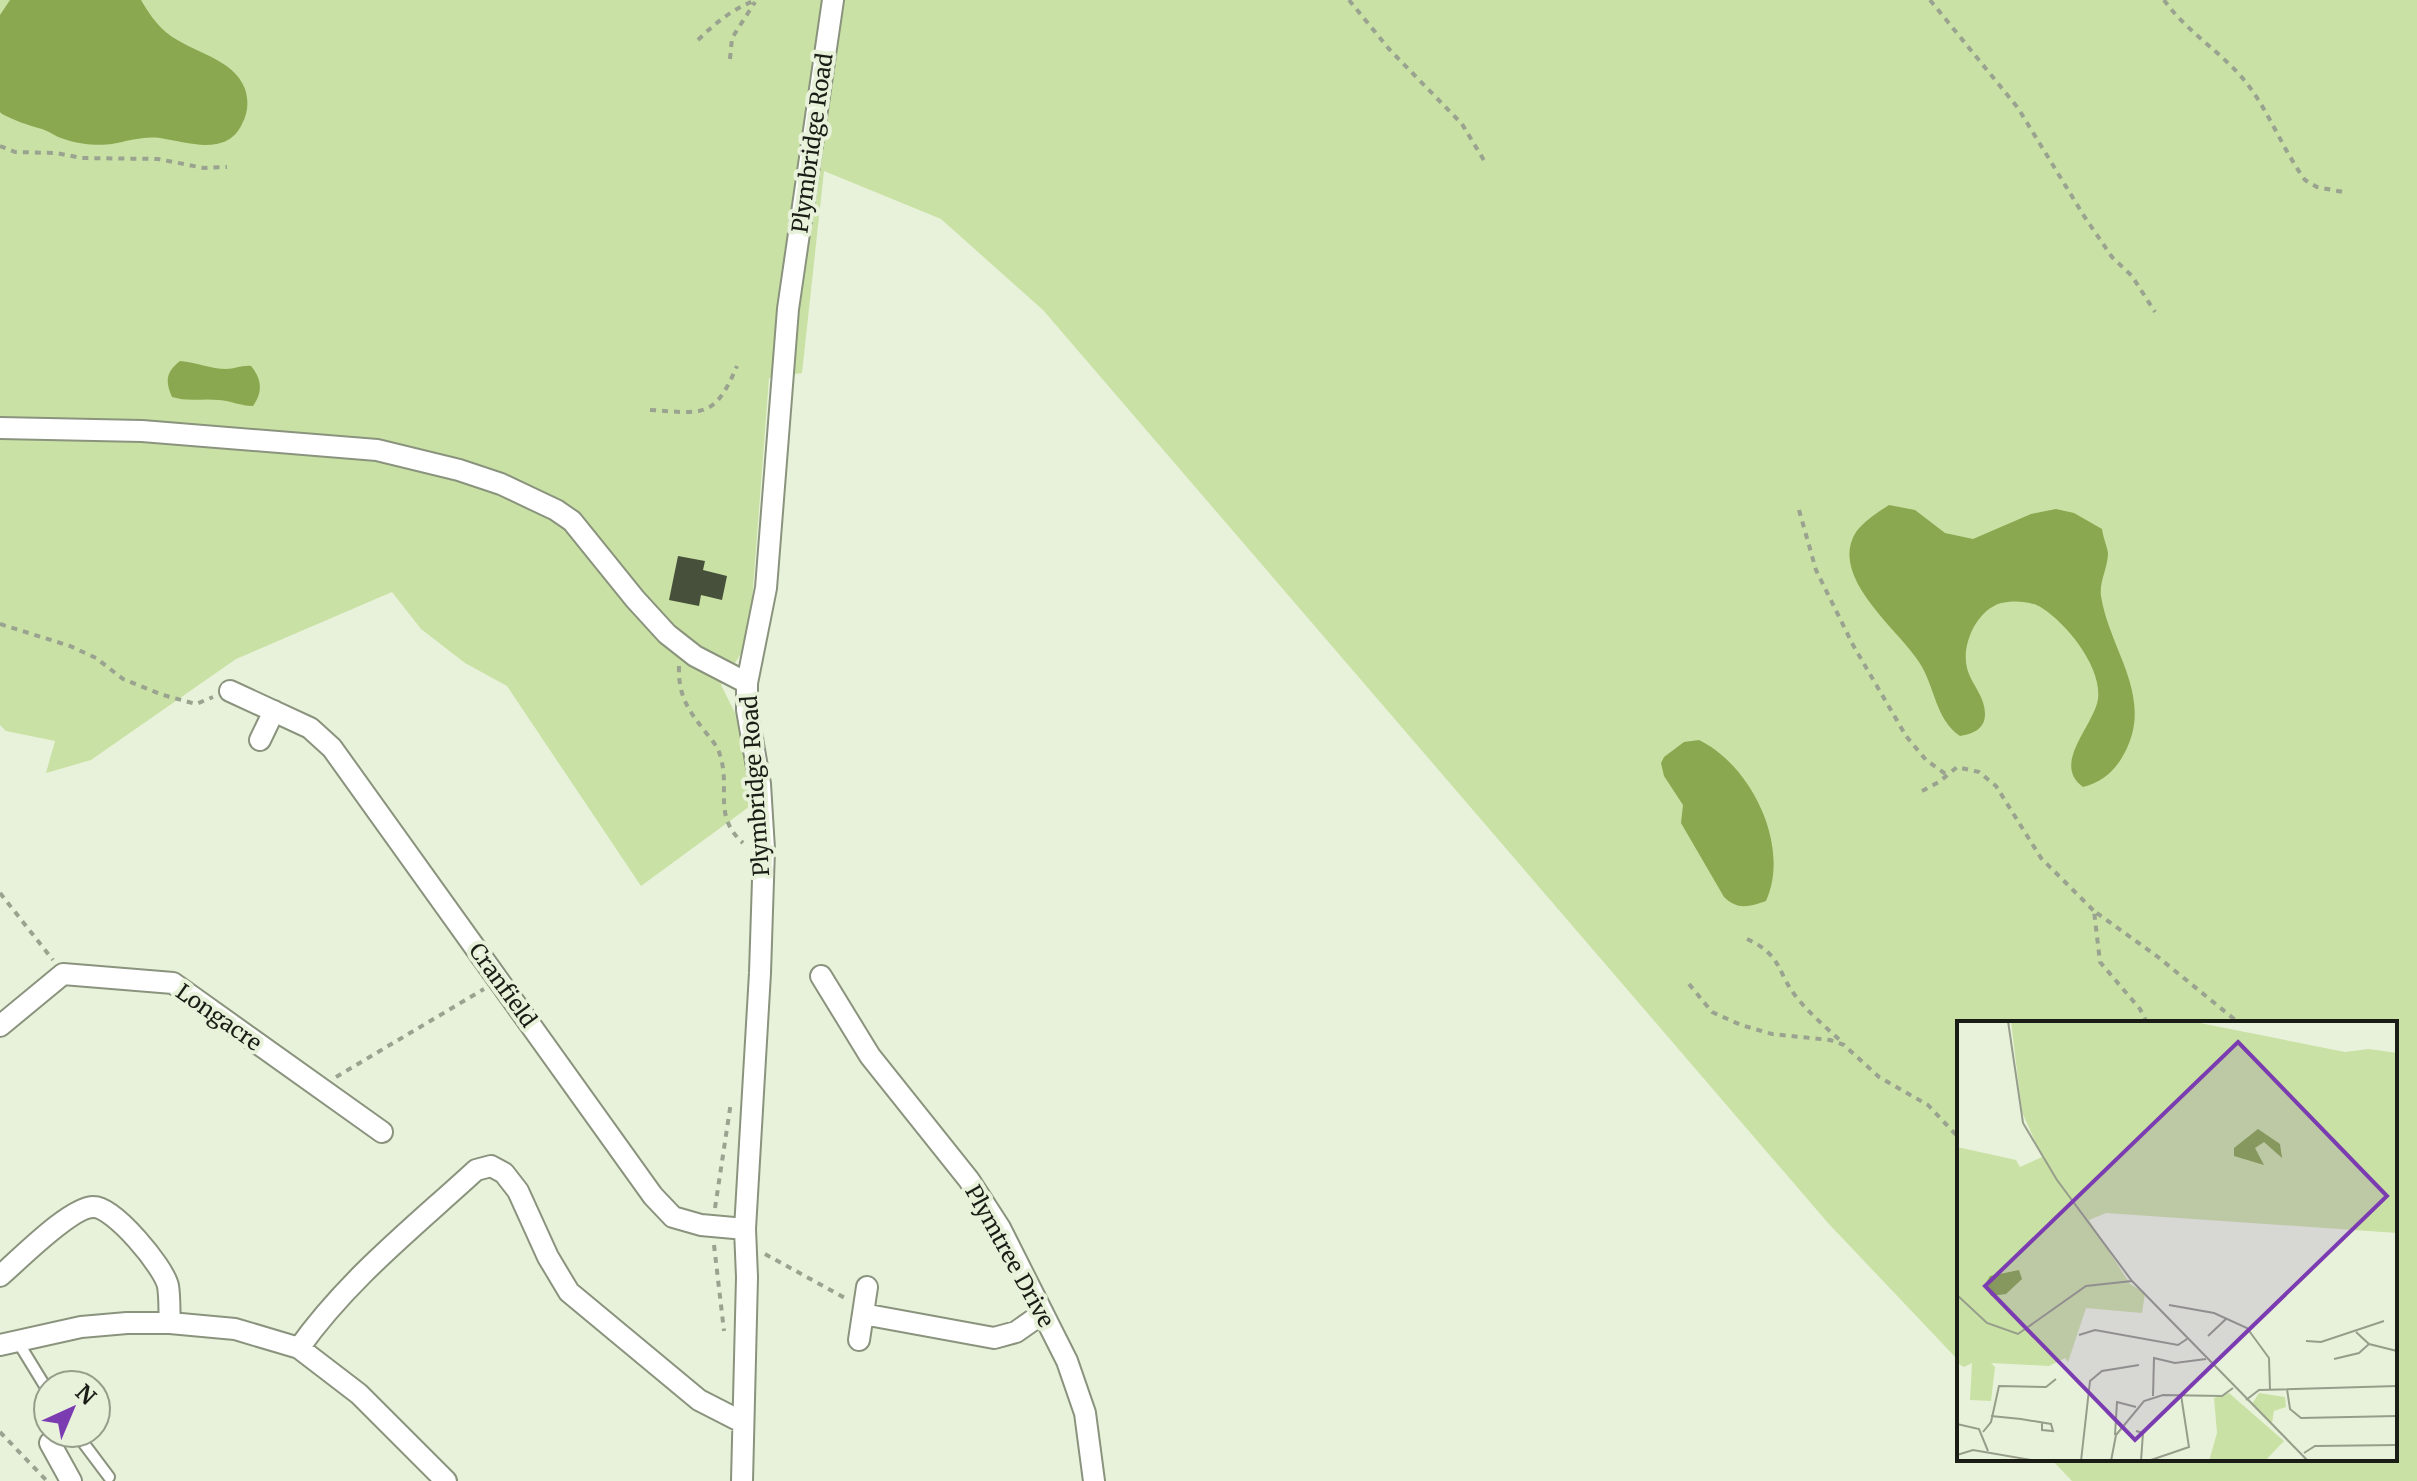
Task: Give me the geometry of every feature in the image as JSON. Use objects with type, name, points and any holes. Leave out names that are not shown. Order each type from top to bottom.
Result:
[{"type":"street","name":"Plymbridge Road","points":[[742,1481],[745,1236],[764,849],[760,784],[747,710],[747,683],[766,588],[788,309],[833,0]]},
{"type":"street","points":[[0,428],[142,431],[377,450],[501,484],[572,521],[667,634],[695,656],[747,683]]},
{"type":"street","name":"Cranfield","points":[[230,691],[310,728],[332,748],[653,1196],[673,1217],[745,1236]]},
{"type":"street","points":[[260,740],[274,711]]},
{"type":"street","points":[[0,1026],[63,974]]},
{"type":"street","name":"Longacre","points":[[63,974],[173,983],[382,1132]]},
{"type":"street","name":"Plymtree Drive","points":[[821,976],[870,1056],[969,1180],[1000,1228],[1067,1361],[1085,1413],[1094,1481]]},
{"type":"street","points":[[299,1348],[378,1257],[476,1170],[491,1166],[504,1173],[518,1191],[548,1257],[569,1292],[699,1400],[742,1422]]},
{"type":"street","points":[[0,1276],[62,1222],[94,1207],[110,1213],[151,1257],[167,1284],[170,1323]]},
{"type":"street","points":[[859,1340],[867,1287]]},
{"type":"street","points":[[863,1314],[994,1338],[1016,1332],[1043,1313]]},
{"type":"street","points":[[9,1344],[81,1327],[170,1323],[235,1329],[299,1348],[359,1394],[444,1480]]},
{"type":"street","points":[[53,1449],[71,1481]]},
{"type":"lane","points":[[9,1344],[32,1372]]},
{"type":"lane","points":[[88,1449],[109,1477]]},
{"type":"path","points":[[698,40],[737,8],[756,0],[732,38],[730,59]]},
{"type":"path","points":[[1349,0],[1389,49],[1462,124],[1485,162]]},
{"type":"path","points":[[1930,0],[2018,108],[2084,216],[2112,257],[2132,276],[2155,312]]},
{"type":"path","points":[[2164,0],[2175,15],[2229,63],[2251,89],[2305,180],[2317,187],[2343,192]]},
{"type":"path","points":[[0,146],[15,152],[56,153],[82,158],[158,159],[204,168],[227,167]]},
{"type":"path","points":[[650,410],[690,414],[706,410],[719,401],[737,366]]},
{"type":"path","points":[[1799,510],[1816,570],[1853,645],[1906,736],[1926,760],[1947,775]]},
{"type":"path","points":[[0,624],[70,646],[96,658],[123,679],[163,695],[196,704],[230,691]]},
{"type":"path","points":[[685,647],[680,662],[681,690],[687,709],[721,755],[724,816],[734,835],[743,843],[764,849]]},
{"type":"path","points":[[1922,791],[1957,767],[1979,772],[1996,786],[2041,858],[2094,911],[2158,957],[2237,1021]]},
{"type":"path","points":[[0,893],[63,974]]},
{"type":"path","points":[[2094,911],[2100,962],[2140,1009],[2146,1021]]},
{"type":"path","points":[[1747,939],[1765,947],[1776,960],[1797,998],[1844,1045],[1879,1077],[1928,1105],[1957,1136]]},
{"type":"path","points":[[319,1087],[499,980]]},
{"type":"path","points":[[1689,984],[1712,1012],[1741,1025],[1772,1034],[1830,1040],[1844,1045]]},
{"type":"path","points":[[712,1226],[725,1343]]},
{"type":"path","points":[[745,1236],[827,1288]]},
{"type":"path","points":[[0,1432],[47,1481]]},
{"type":"shaded area","points":[[0,0],[2417,0],[2417,1481],[2072,1481],[2053,1461],[2397,1461],[2397,1021],[1957,1021],[1957,1359],[1828,1223],[1043,310],[941,219],[824,171],[802,373],[769,378],[749,641],[721,685],[735,713],[757,801],[641,886],[507,686],[465,663],[421,629],[392,592],[236,659],[91,760],[46,773],[55,741],[6,731],[0,725]]},
{"type":"shaded area","points":[[10,0],[141,0],[152,18],[167,33],[222,63],[239,78],[247,102],[242,124],[227,141],[217,144],[154,138],[94,145],[61,138],[2,114],[0,15]]},
{"type":"shaded area","points":[[180,361],[220,369],[251,366],[260,386],[256,401],[253,406],[172,397],[168,377]]},
{"type":"shaded area","points":[[1889,505],[1915,510],[1945,533],[1973,539],[2031,514],[2056,509],[2074,513],[2102,529],[2108,553],[2101,596],[2132,690],[2135,709],[2127,748],[2110,773],[2083,787],[2074,778],[2071,767],[2073,756],[2095,710],[2098,687],[2089,660],[2072,635],[2052,615],[2033,604],[2017,601],[2001,603],[1978,620],[1969,639],[1966,659],[1969,674],[1983,701],[1984,719],[1977,730],[1960,736],[1945,721],[1919,662],[1869,601],[1851,567],[1850,549],[1856,532]]},
{"type":"shaded area","points":[[1699,740],[1735,768],[1750,787],[1761,809],[1773,856],[1772,879],[1766,901],[1744,906],[1724,897],[1681,823],[1683,805],[1664,776],[1661,763],[1664,757],[1684,742]]},
{"type":"building","points":[[678,556],[705,561],[703,570],[727,576],[722,600],[701,595],[699,606],[669,600]]}]
